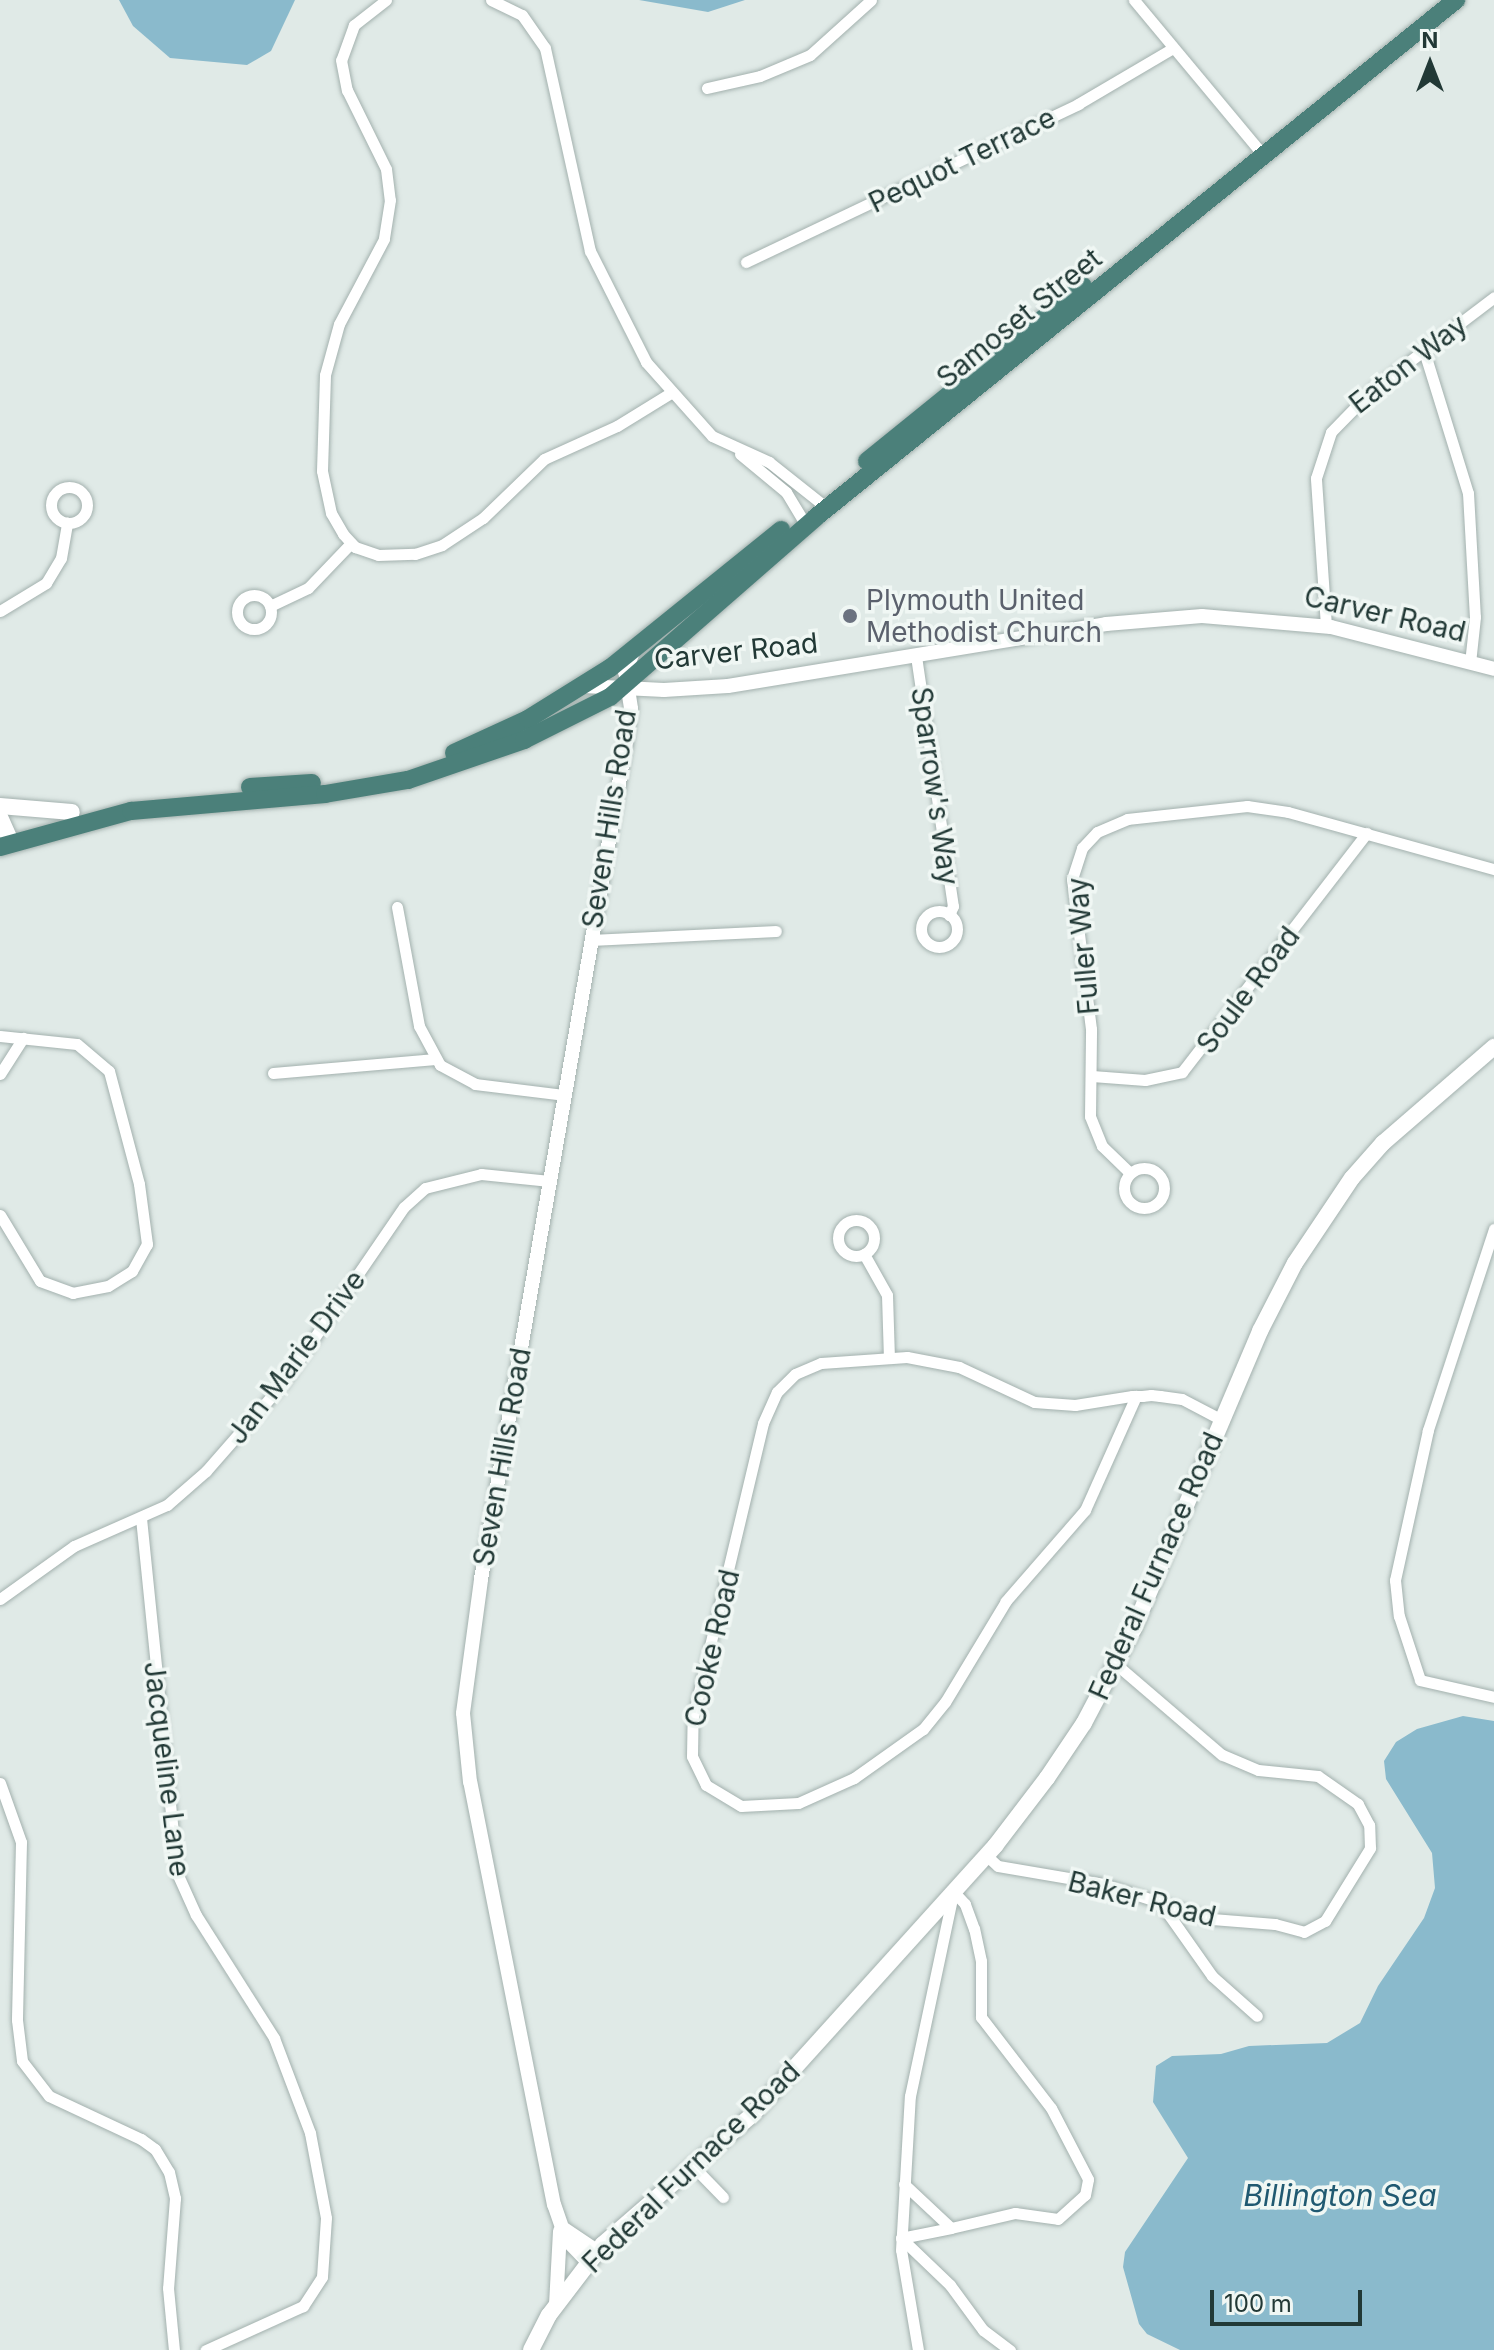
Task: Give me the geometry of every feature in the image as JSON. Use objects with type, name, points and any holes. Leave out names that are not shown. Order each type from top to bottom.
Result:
[{"type":"highway","name":"Samoset Street","points":[[1261,152],[1436,0]]},
{"type":"highway","name":"Samoset Street","points":[[633,652],[1456,0]]},
{"type":"highway","name":"Samoset Street","points":[[625,687],[804,519]]},
{"type":"highway","name":"Carver Road","points":[[4,835],[72,812],[129,799],[328,782],[409,767],[491,737],[584,686],[633,652]]},
{"type":"highway","name":"Carver Road","points":[[4,835],[143,809],[325,794],[408,780],[539,734],[625,687]]},
{"type":"main road","points":[[0,806],[72,812]]},
{"type":"main road","name":"Federal Furnace Road","points":[[531,2350],[556,2305],[592,2256],[691,2164],[752,2115],[954,1892],[1047,1778],[1116,1664],[1260,1331],[1321,1220],[1404,1123],[1494,1047]]},
{"type":"street","points":[[386,0],[354,25],[341,60],[347,90],[382,160],[390,189],[384,239],[339,324],[323,390],[319,444],[324,485],[331,513],[351,543],[391,557],[442,545],[483,518],[544,459],[617,426],[669,394]]},
{"type":"street","points":[[491,0],[522,15],[542,41],[594,265],[634,342],[669,394],[712,436],[769,462],[823,504]]},
{"type":"street","points":[[707,88],[760,76],[810,55],[871,0]]},
{"type":"street","points":[[1134,0],[1261,152]]},
{"type":"street","name":"Pequot Terrace","points":[[746,262],[1078,104],[1173,48]]},
{"type":"street","name":"Eaton Way","points":[[1326,626],[1326,576],[1316,493],[1320,456],[1343,415],[1494,297]]},
{"type":"street","points":[[1424,351],[1468,493],[1475,617],[1470,663]]},
{"type":"street","points":[[727,443],[786,492],[804,519]]},
{"type":"street","points":[[0,611],[46,583],[61,558],[67,523]]},
{"type":"street","points":[[270,606],[308,588],[351,543]]},
{"type":"street","name":"Carver Road","points":[[625,687],[728,686],[1173,617],[1254,617],[1326,626],[1494,669]]},
{"type":"street","name":"Seven Hills Road","points":[[592,2256],[560,2226],[470,1782],[463,1713],[481,1579],[631,708],[625,687],[633,652]]},
{"type":"street","name":"Sparrow's Way","points":[[916,656],[953,906],[949,915]]},
{"type":"street","name":"Seven Hills Road","points":[[584,686],[625,687]]},
{"type":"street","name":"Fuller Way","points":[[1130,1173],[1094,1132],[1089,1010],[1072,890],[1077,858],[1097,832],[1127,819],[1247,806],[1367,833],[1494,869]]},
{"type":"street","name":"Soule Road","points":[[1092,1076],[1145,1080],[1182,1072],[1367,833]]},
{"type":"street","points":[[397,907],[419,1026],[435,1059],[445,1071],[475,1084],[565,1095]]},
{"type":"street","points":[[591,940],[776,931]]},
{"type":"street","points":[[0,1036],[77,1044],[109,1071],[139,1184],[147,1244],[132,1271],[108,1286],[73,1293],[40,1281],[0,1215]]},
{"type":"street","points":[[0,1074],[23,1038]]},
{"type":"street","points":[[273,1073],[435,1059]]},
{"type":"street","name":"Jan Marie Drive","points":[[0,1599],[74,1546],[167,1505],[206,1471],[315,1342],[415,1196],[442,1180],[481,1174],[550,1181]]},
{"type":"street","points":[[1494,1229],[1443,1380],[1416,1480],[1395,1580],[1414,1669],[1434,1686],[1494,1697]]},
{"type":"street","points":[[864,1254],[887,1295],[889,1357]]},
{"type":"street","name":"Cooke Road","points":[[1136,1396],[1085,1510],[1006,1601],[945,1702],[923,1729],[873,1766],[816,1797],[766,1808],[731,1803],[699,1776],[691,1732],[763,1423],[777,1392],[802,1369],[889,1357],[959,1367],[1047,1405],[1136,1396],[1182,1399],[1222,1420]]},
{"type":"street","name":"Jacqueline Lane","points":[[141,1518],[177,1873],[289,2072],[310,2133],[326,2218],[322,2277],[303,2306],[206,2350]]},
{"type":"street","name":"Baker Road","points":[[986,1855],[998,1866],[1103,1884],[1212,1919],[1275,1924],[1304,1932],[1325,1921],[1370,1848],[1369,1825],[1358,1804],[1318,1776],[1258,1770],[1222,1755],[1116,1664]]},
{"type":"street","points":[[0,1783],[21,1842],[17,2020],[22,2061],[49,2096],[141,2139],[155,2149],[169,2172],[175,2198],[168,2288],[174,2350]]},
{"type":"street","points":[[901,2238],[1015,2213],[1058,2219],[1085,2195],[1088,2179],[1051,2108],[981,2017],[981,1961],[965,1904],[954,1892]]},
{"type":"street","points":[[918,2350],[904,2283],[901,2238],[904,2184],[917,2053],[954,1892]]},
{"type":"street","points":[[1159,1903],[1212,1976],[1257,2016]]},
{"type":"street","points":[[691,2164],[723,2197]]},
{"type":"street","points":[[904,2184],[951,2228]]},
{"type":"street","points":[[556,2305],[560,2226]]},
{"type":"street","points":[[901,2238],[945,2279],[983,2330],[1010,2350]]},
{"type":"water","points":[[119,0],[295,0],[271,51],[247,65],[170,58],[133,26]]},
{"type":"water","points":[[639,0],[745,0],[708,12]]},
{"type":"water","name":"Billington Sea","points":[[1463,1716],[1494,1721],[1494,2350],[1180,2350],[1147,2334],[1139,2324],[1123,2267],[1125,2252],[1188,2158],[1153,2102],[1156,2066],[1172,2056],[1221,2054],[1249,2046],[1327,2043],[1360,2023],[1378,1986],[1424,1918],[1435,1888],[1432,1853],[1386,1779],[1384,1761],[1396,1742],[1417,1729]]},
{"type":"place","name":"Plymouth United Methodist Church","points":[[850,616]]}]
